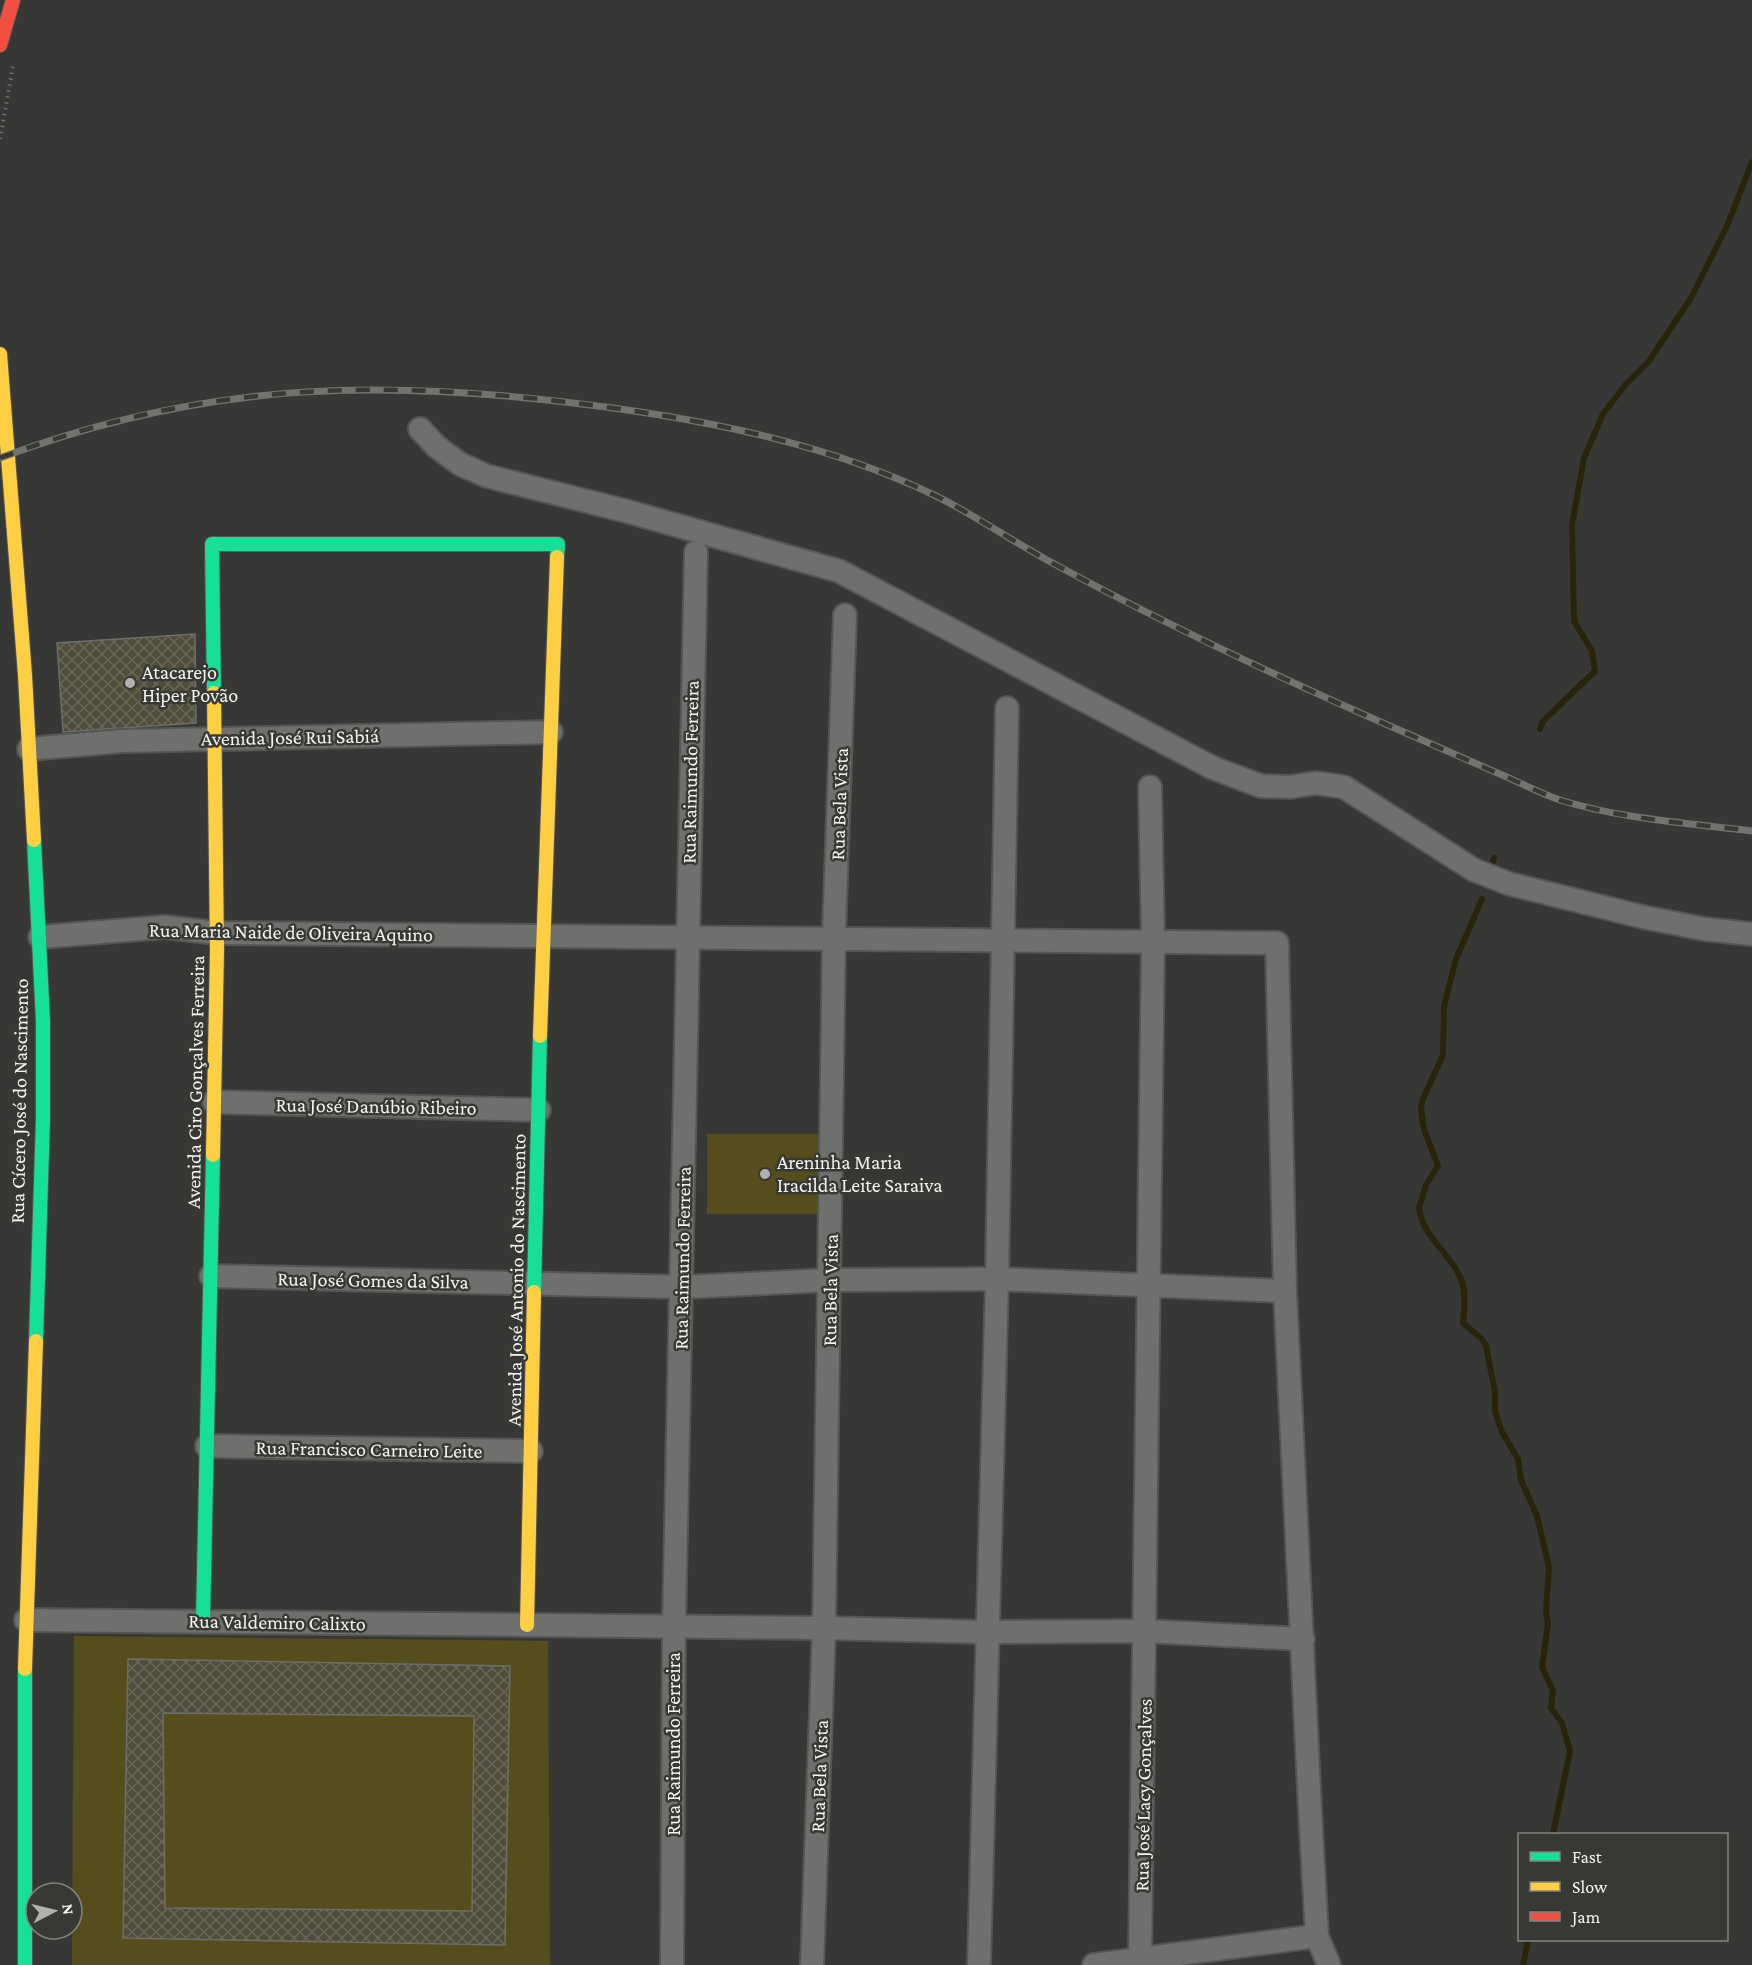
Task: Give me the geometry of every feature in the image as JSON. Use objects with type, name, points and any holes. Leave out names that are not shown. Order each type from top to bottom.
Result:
[{"type":"street","points":[[0,45],[13,0]]},
{"type":"street","name":"Rua Cícero José do Nascimento","points":[[0,354],[29,749],[40,937],[43,1119],[26,1620],[25,1965]]},
{"type":"street","points":[[420,429],[437,447],[460,464],[487,476],[626,511],[839,571],[1214,768],[1260,786],[1290,787],[1316,783],[1344,787],[1474,870],[1510,884],[1643,917],[1704,929],[1752,934]]},
{"type":"street","name":"Avenida José Antonio do Nascimento","points":[[212,544],[558,544],[543,935],[528,1625]]},
{"type":"street","name":"Avenida Ciro Gonçalves Ferreira","points":[[202,1621],[217,933],[212,544]]},
{"type":"street","name":"Rua Raimundo Ferreira","points":[[672,1965],[674,1627],[683,1287],[686,936],[696,552]]},
{"type":"street","name":"Rua Bela Vista","points":[[812,1965],[824,1628],[831,1280],[834,938],[845,615]]},
{"type":"street","points":[[980,1965],[986,1632],[997,1279],[1007,708]]},
{"type":"street","name":"Avenida José Rui Sabiá","points":[[29,749],[122,741],[214,738],[551,732]]},
{"type":"street","name":"Rua José Lacy Gonçalves","points":[[1140,1959],[1153,941],[1150,787]]},
{"type":"street","name":"Rua Maria Naide de Oliveira Aquino","points":[[40,937],[165,927],[217,933],[1277,943],[1285,1291]]},
{"type":"street","name":"Rua José Danúbio Ribeiro","points":[[214,1102],[539,1110]]},
{"type":"street","name":"Rua José Gomes da Silva","points":[[211,1276],[683,1287],[831,1280],[997,1279],[1147,1283],[1285,1291]]},
{"type":"street","points":[[1285,1291],[1317,1936],[1329,1965]]},
{"type":"street","name":"Rua Francisco Carneiro Leite","points":[[207,1446],[531,1451]]},
{"type":"street","name":"Rua Valdemiro Calixto","points":[[26,1620],[824,1628],[986,1632],[1145,1631],[1303,1639]]},
{"type":"street","points":[[1094,1965],[1317,1936]]},
{"type":"street","points":[[1226,1965],[1244,1945]]},
{"type":"shaded area","name":"Areninha Maria Iracilda Leite Saraiva","points":[[707,1134],[823,1134],[823,1214],[707,1214]]},
{"type":"shaded area","points":[[74,1636],[548,1641],[550,1965],[72,1965],[72,1941],[84,1941],[84,1881],[73,1881]]},
{"type":"building","points":[[195,634],[196,723],[63,732],[57,643]]},
{"type":"building","points":[[128,1659],[510,1666],[505,1945],[123,1938]],"holes":[[[163,1713],[474,1716],[472,1911],[165,1908]]]},
{"type":"waterway","points":[[1540,729],[1543,721],[1595,671],[1592,651],[1574,621],[1572,525],[1584,458],[1603,414],[1626,384],[1649,361],[1691,298],[1727,226],[1752,162]]},
{"type":"waterway","points":[[1492,865],[1494,858]]},
{"type":"waterway","points":[[1482,899],[1456,959],[1444,1006],[1443,1055],[1422,1101],[1424,1129],[1438,1166],[1426,1185],[1419,1208],[1426,1229],[1453,1265],[1463,1285],[1465,1300],[1463,1323],[1482,1339],[1486,1346],[1495,1392],[1495,1412],[1502,1432],[1518,1459],[1521,1480],[1537,1516],[1549,1567],[1546,1611],[1548,1624],[1542,1667],[1553,1691],[1551,1708],[1562,1723],[1570,1751],[1553,1833]]},
{"type":"waterway","points":[[1523,1965],[1528,1941]]},
{"type":"railway","points":[[0,458],[78,432],[153,413],[228,400],[303,392],[378,390],[454,392],[532,398],[654,414],[736,429],[857,463],[934,495],[1091,584],[1180,629],[1315,693],[1547,795],[1607,812],[1752,831]]},
{"type":"traffic: fast","points":[[214,693],[212,544],[558,544],[557,557]]},
{"type":"traffic: fast","points":[[34,840],[43,1021],[43,1119],[36,1341]]},
{"type":"traffic: fast","points":[[534,1292],[540,1036]]},
{"type":"traffic: fast","points":[[203,1621],[213,1155]]},
{"type":"traffic: fast","points":[[25,1669],[25,1965]]},
{"type":"traffic: slow","points":[[0,354],[25,675],[34,840]]},
{"type":"traffic: slow","points":[[540,1036],[557,557]]},
{"type":"traffic: slow","points":[[213,1155],[217,950],[214,693]]},
{"type":"traffic: slow","points":[[527,1625],[534,1292]]},
{"type":"traffic: slow","points":[[25,1669],[36,1341]]},
{"type":"traffic: jam","points":[[0,45],[13,0]]},
{"type":"place","name":"Atacarejo Hiper Povão","points":[[130,683]]},
{"type":"place","name":"Areninha Maria Iracilda Leite Saraiva","points":[[765,1174]]}]
